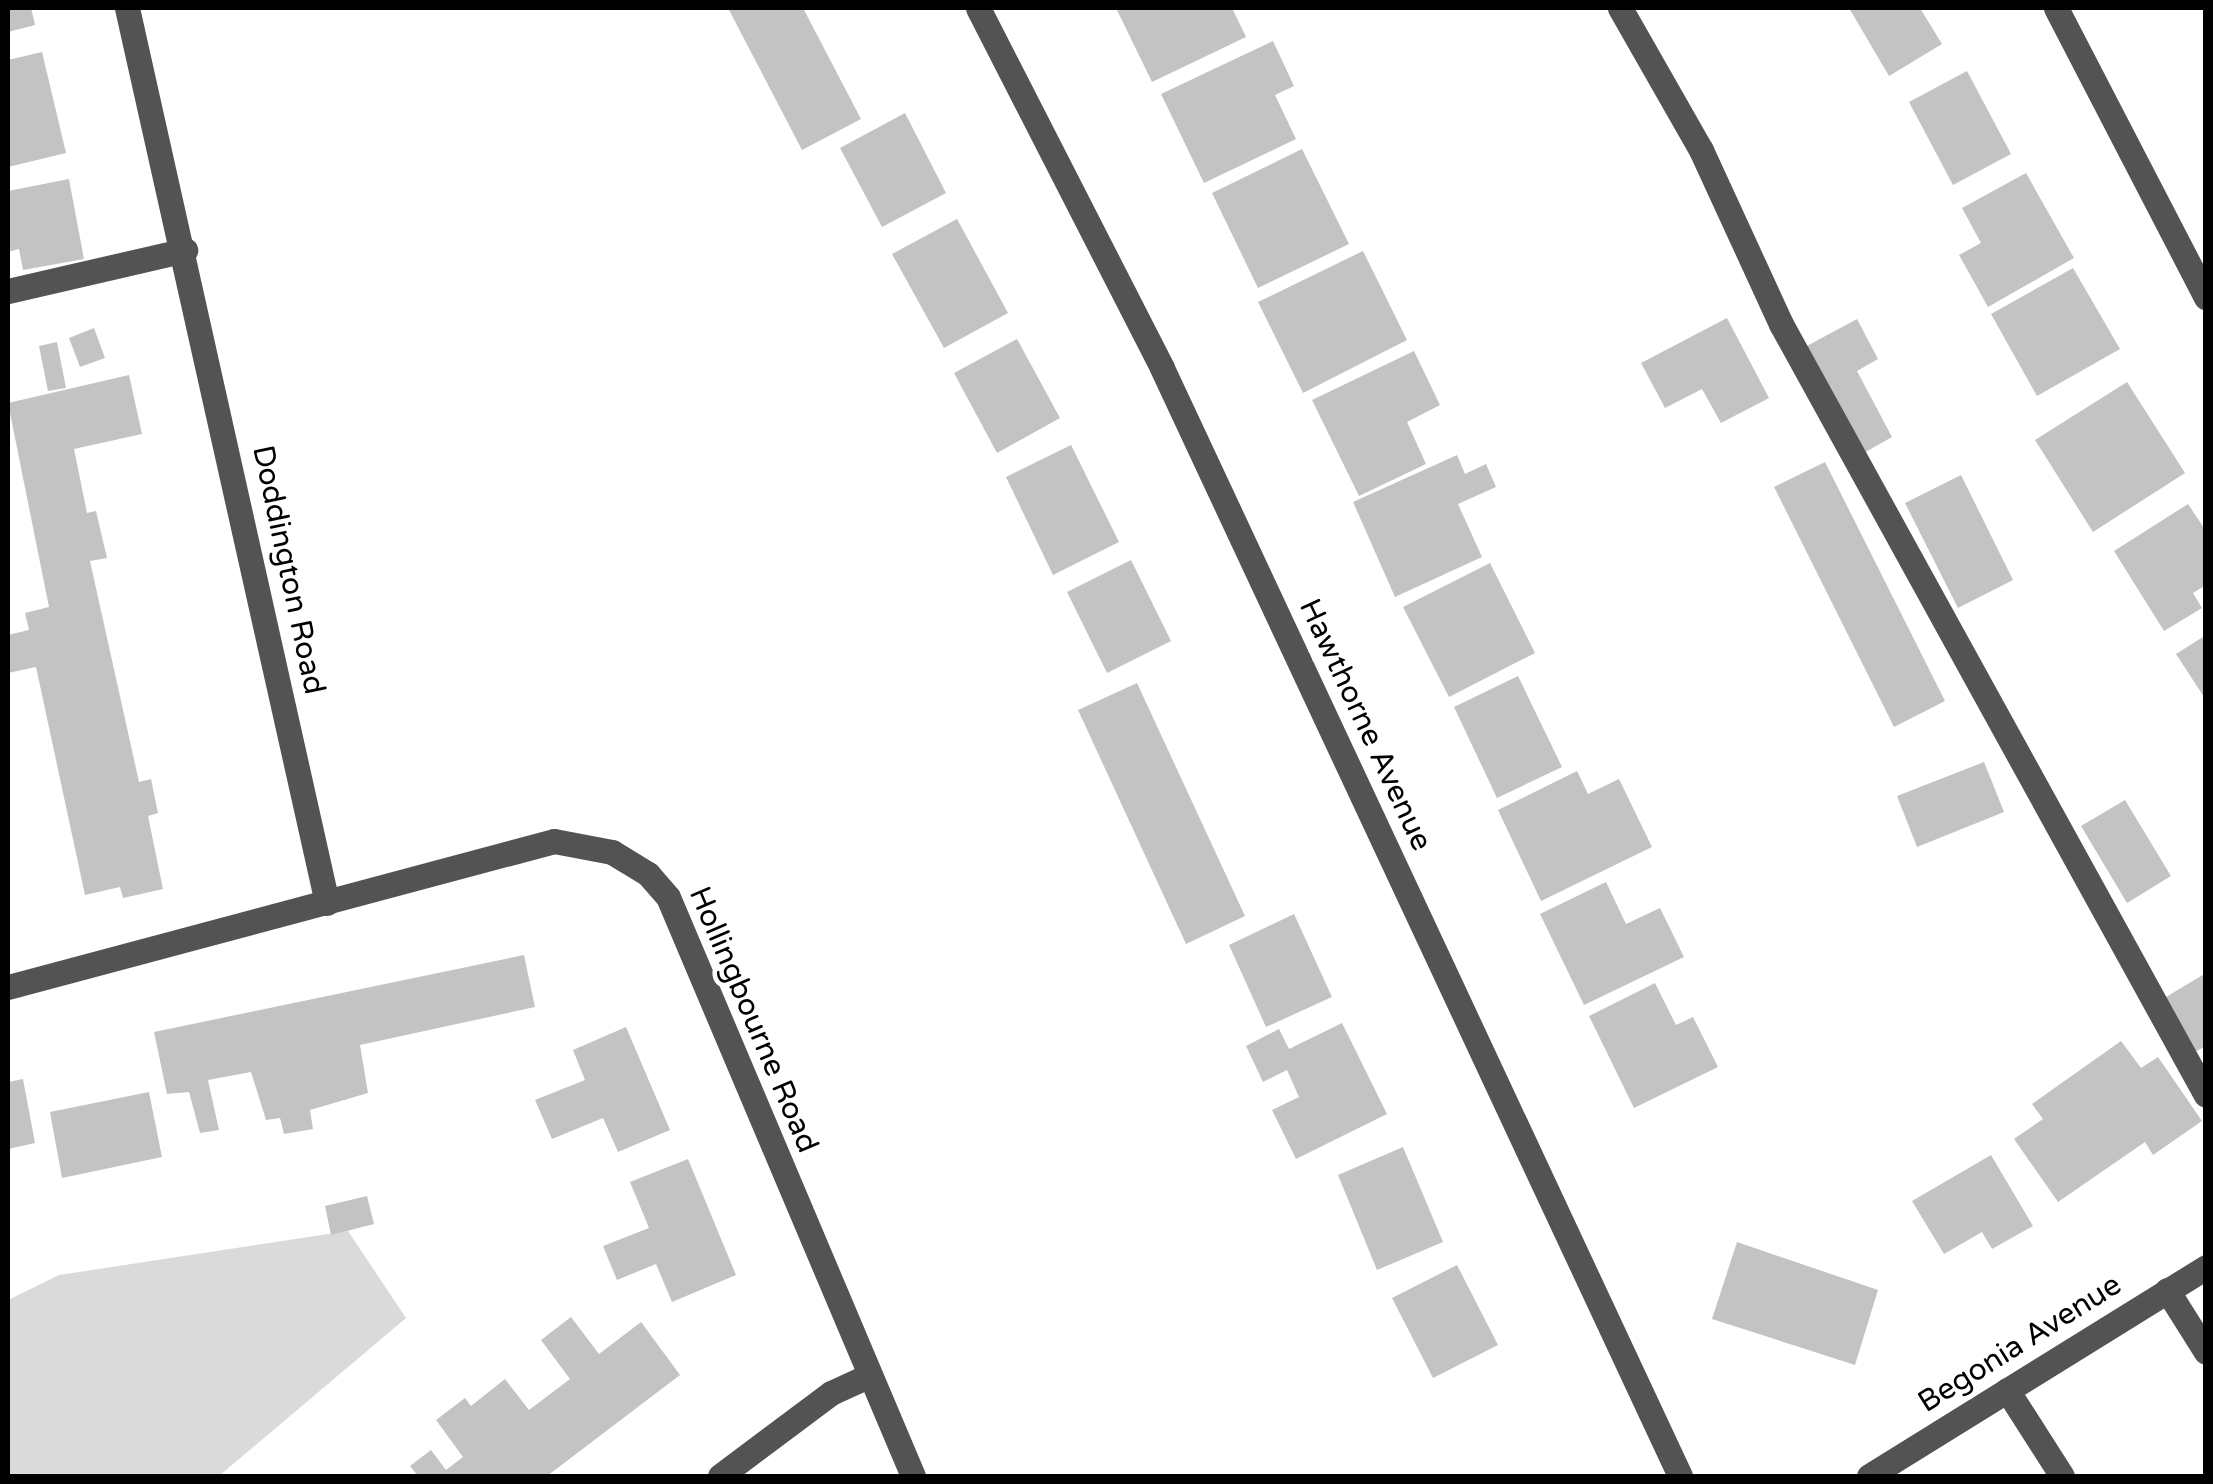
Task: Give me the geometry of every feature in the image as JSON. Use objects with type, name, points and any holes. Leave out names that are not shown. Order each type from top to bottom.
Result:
[{"type":"street","name":"Doddington Road","points":[[126,8],[184,250],[327,903]]},
{"type":"street","name":"Hawthorne Avenue","points":[[978,8],[1162,368],[1680,1476]]},
{"type":"street","points":[[1620,8],[1701,150],[1781,324],[2206,1095]]},
{"type":"street","points":[[2056,8],[2206,297]]},
{"type":"street","points":[[8,291],[184,250]]},
{"type":"street","name":"Hollingbourne Road","points":[[8,987],[554,842],[612,852],[648,874],[668,897],[913,1476]]},
{"type":"street","name":"Begonia Avenue","points":[[1869,1476],[2206,1267]]},
{"type":"street","points":[[2167,1290],[2206,1352]]},
{"type":"street","points":[[720,1476],[831,1393],[868,1376]]},
{"type":"street","points":[[2007,1390],[2062,1476]]},
{"type":"shaded area","points":[[348,1231],[406,1318],[219,1476],[8,1476],[8,1300],[59,1275]]},
{"type":"building","points":[[8,8],[31,8],[35,25],[8,32]]},
{"type":"building","points":[[728,8],[803,8],[861,119],[802,150]]},
{"type":"building","points":[[1116,8],[1232,8],[1246,37],[1152,82]]},
{"type":"building","points":[[1849,8],[1920,8],[1942,44],[1889,76]]},
{"type":"building","points":[[1273,41],[1294,86],[1275,95],[1296,139],[1204,183],[1161,94]]},
{"type":"building","points":[[42,52],[66,153],[8,167],[8,60]]},
{"type":"building","points":[[1967,71],[2011,154],[1953,185],[1909,102]]},
{"type":"building","points":[[905,113],[946,193],[882,227],[840,148]]},
{"type":"building","points":[[1302,149],[1349,244],[1258,288],[1212,193]]},
{"type":"building","points":[[2026,173],[2074,258],[1988,307],[1959,255],[1981,243],[1962,208]]},
{"type":"building","points":[[69,179],[84,259],[23,270],[19,249],[8,252],[8,191]]},
{"type":"building","points":[[957,219],[1008,313],[944,348],[892,254]]},
{"type":"building","points":[[1363,251],[1407,340],[1303,393],[1258,302]]},
{"type":"building","points":[[2073,268],[2120,349],[2037,396],[1991,314]]},
{"type":"building","points":[[1727,318],[1769,398],[1721,423],[1702,389],[1665,408],[1641,363]]},
{"type":"building","points":[[1857,319],[1878,359],[1857,371],[1892,437],[1862,454],[1805,347]]},
{"type":"building","points":[[94,328],[105,358],[80,367],[69,338]]},
{"type":"building","points":[[1017,339],[1060,418],[997,453],[954,373]]},
{"type":"building","points":[[57,342],[66,388],[48,391],[39,346]]},
{"type":"building","points":[[1414,351],[1440,405],[1407,422],[1426,464],[1359,496],[1312,400]]},
{"type":"building","points":[[129,375],[142,434],[74,449],[87,513],[96,511],[107,558],[90,561],[139,782],[151,779],[158,813],[148,816],[163,889],[123,898],[120,887],[85,895],[36,667],[8,673],[8,635],[29,630],[25,613],[49,607],[8,403]]},
{"type":"building","points":[[2127,382],[2185,473],[2093,532],[2035,440]]},
{"type":"building","points":[[1071,445],[1119,542],[1053,575],[1006,477]]},
{"type":"building","points":[[1457,455],[1465,474],[1486,464],[1496,487],[1458,504],[1482,557],[1395,597],[1353,502]]},
{"type":"building","points":[[1825,462],[1945,701],[1894,727],[1774,487]]},
{"type":"building","points":[[1961,475],[2013,580],[1958,608],[1905,503]]},
{"type":"building","points":[[2188,504],[2206,531],[2206,585],[2193,593],[2202,608],[2164,631],[2114,551]]},
{"type":"building","points":[[1131,560],[1171,641],[1107,673],[1067,592]]},
{"type":"building","points":[[1490,563],[1535,653],[1449,697],[1403,607]]},
{"type":"building","points":[[2206,635],[2206,700],[2176,654]]},
{"type":"building","points":[[1518,676],[1562,767],[1497,798],[1454,707]]},
{"type":"building","points":[[1137,683],[1245,916],[1186,944],[1078,710]]},
{"type":"building","points":[[1984,762],[2004,812],[1917,847],[1897,796]]},
{"type":"building","points":[[1577,771],[1588,794],[1619,779],[1652,847],[1541,901],[1498,810]]},
{"type":"building","points":[[2125,800],[2171,876],[2127,903],[2081,826]]},
{"type":"building","points":[[1606,882],[1626,924],[1660,908],[1684,957],[1584,1005],[1540,914]]},
{"type":"building","points":[[1294,914],[1332,997],[1266,1027],[1229,945]]},
{"type":"building","points":[[524,955],[535,1007],[360,1045],[368,1093],[310,1110],[313,1129],[284,1134],[280,1118],[266,1120],[251,1072],[208,1080],[219,1130],[200,1133],[189,1092],[167,1094],[154,1032]]},
{"type":"building","points":[[2206,973],[2206,1046],[2193,1053],[2161,1000]]},
{"type":"building","points":[[1655,983],[1676,1025],[1693,1017],[1718,1067],[1634,1108],[1589,1016]]},
{"type":"building","points":[[1342,1023],[1387,1114],[1296,1159],[1272,1110],[1299,1097],[1287,1070],[1263,1082],[1246,1046],[1279,1029],[1289,1049]]},
{"type":"building","points":[[626,1027],[670,1130],[618,1152],[603,1118],[552,1139],[535,1100],[585,1080],[573,1050]]},
{"type":"building","points":[[2121,1041],[2141,1068],[2158,1057],[2202,1121],[2153,1155],[2145,1142],[2058,1202],[2014,1139],[2043,1119],[2032,1104]]},
{"type":"building","points":[[23,1079],[35,1143],[8,1149],[8,1082]]},
{"type":"building","points":[[149,1092],[162,1157],[62,1178],[50,1112]]},
{"type":"building","points":[[1403,1147],[1443,1242],[1377,1270],[1338,1175]]},
{"type":"building","points":[[1991,1155],[2033,1226],[1992,1249],[1982,1232],[1944,1254],[1912,1201]]},
{"type":"building","points":[[688,1159],[736,1275],[672,1302],[656,1264],[617,1280],[603,1246],[649,1228],[630,1182]]},
{"type":"building","points":[[367,1196],[374,1224],[331,1235],[325,1206]]},
{"type":"building","points":[[1737,1242],[1878,1290],[1855,1365],[1712,1319]]},
{"type":"building","points":[[1457,1265],[1498,1345],[1433,1378],[1392,1298]]},
{"type":"building","points":[[571,1317],[599,1354],[641,1322],[680,1375],[547,1476],[418,1476],[410,1466],[431,1450],[446,1470],[463,1457],[436,1420],[465,1398],[471,1406],[505,1379],[529,1410],[570,1379],[541,1340]]}]
